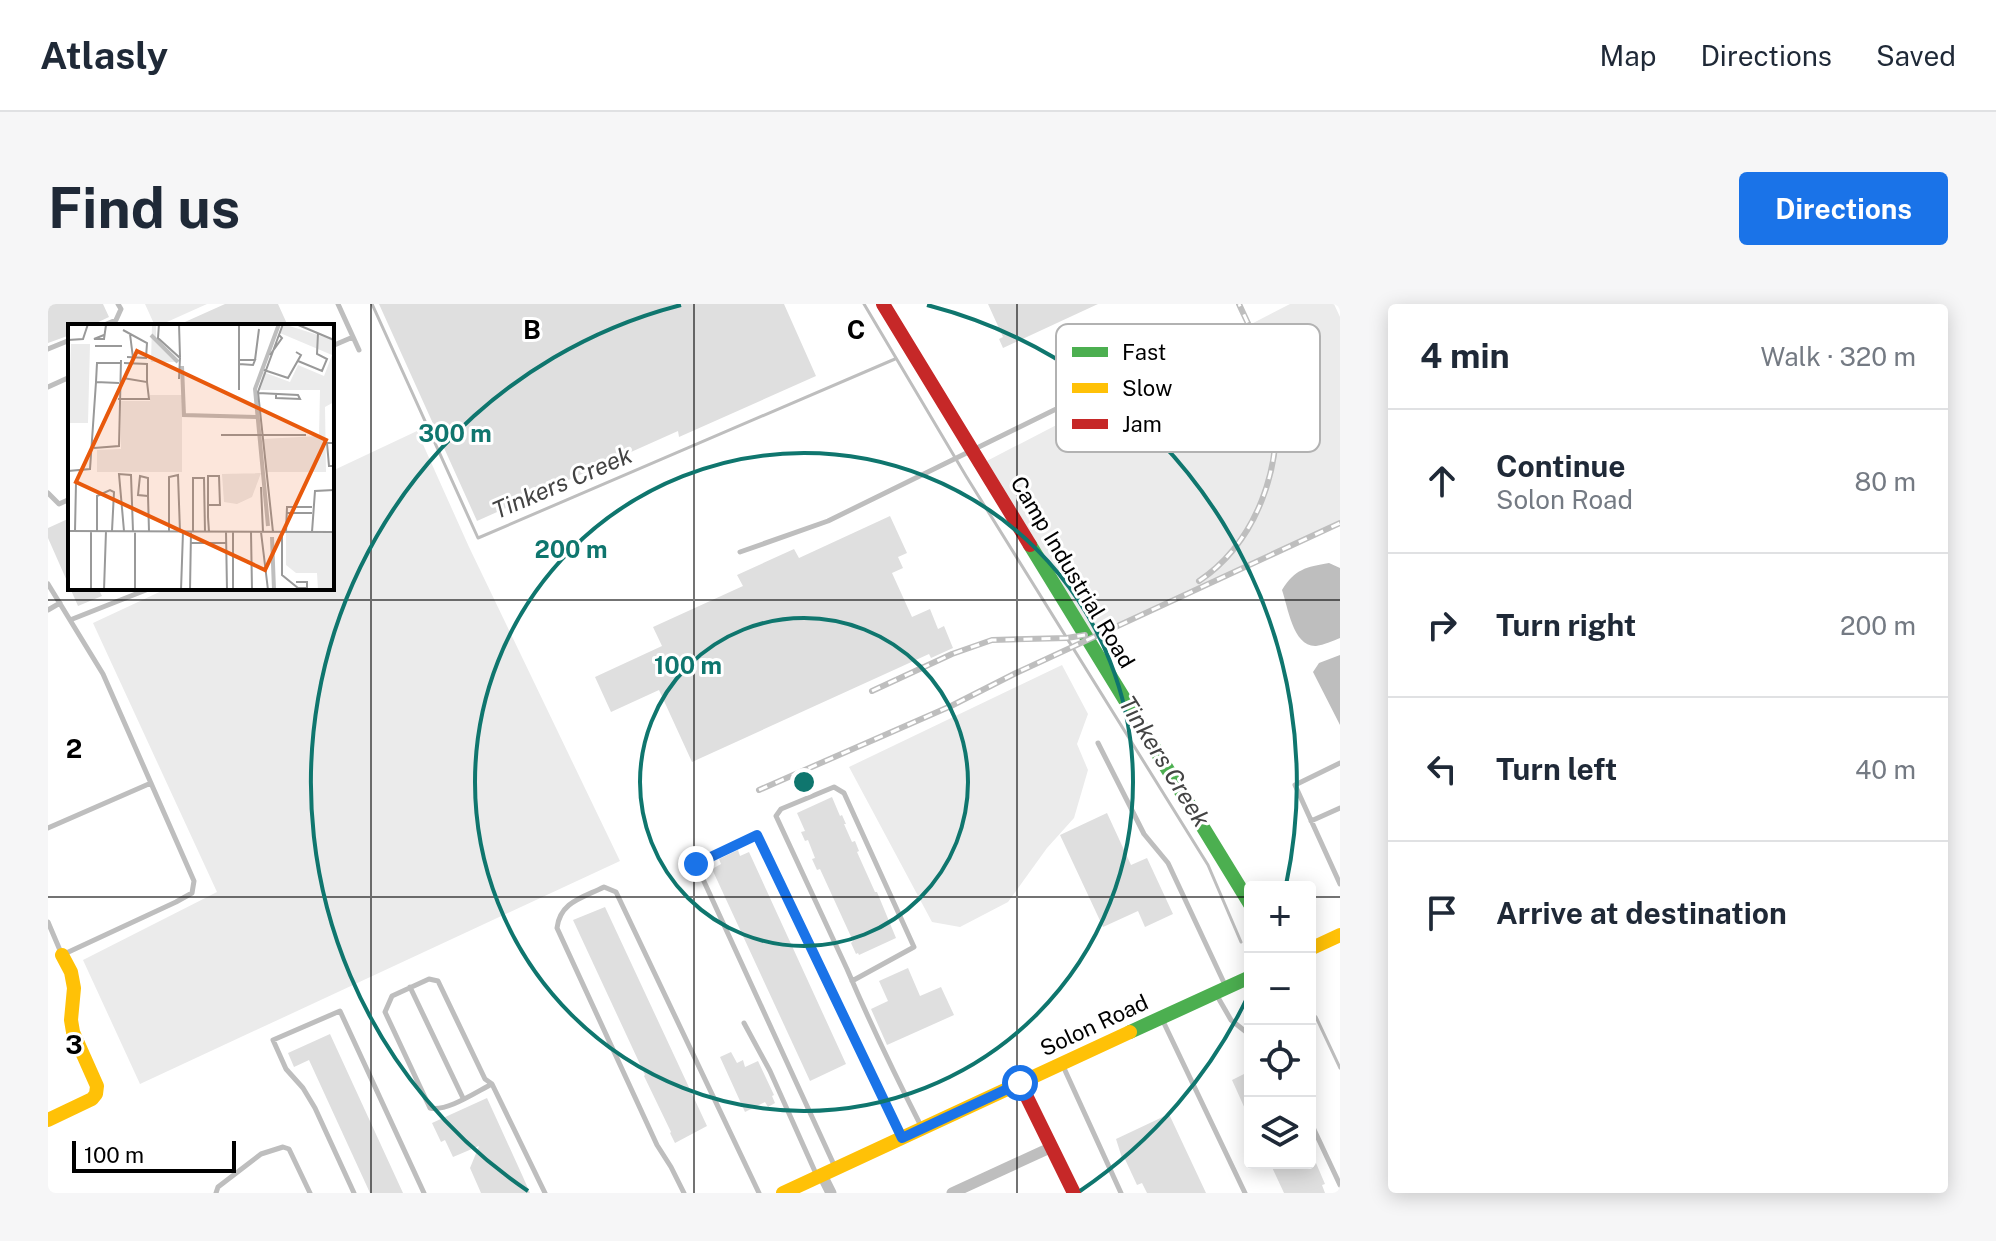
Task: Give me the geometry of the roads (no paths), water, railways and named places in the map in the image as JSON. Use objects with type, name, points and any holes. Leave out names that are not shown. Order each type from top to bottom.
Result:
[{"type":"street","name":"Camp Industrial Road","points":[[883,304],[1244,894]]},
{"type":"street","points":[[1316,947],[1339,940]]},
{"type":"street","points":[[48,1120],[92,1099],[97,1086],[73,1032],[74,988],[71,972],[62,955]]},
{"type":"street","name":"Solon Road","points":[[783,1193],[1244,980]]},
{"type":"street","points":[[1020,1083],[1074,1193]]},
{"type":"street","points":[[952,1193],[1052,1147]]},
{"type":"street","points":[[825,1173],[831,1193]]},
{"type":"lane","points":[[107,324],[116,320],[121,309],[118,304]]},
{"type":"lane","points":[[338,304],[359,350]]},
{"type":"lane","points":[[334,345],[353,337]]},
{"type":"lane","points":[[48,349],[68,341]]},
{"type":"lane","points":[[48,387],[68,378]]},
{"type":"lane","points":[[740,552],[828,521],[1056,410]]},
{"type":"lane","points":[[48,493],[59,504],[68,500]]},
{"type":"lane","points":[[48,584],[103,674],[194,881],[192,893],[176,902],[62,955],[48,922]]},
{"type":"lane","points":[[70,620],[146,590]]},
{"type":"lane","points":[[48,610],[60,603]]},
{"type":"lane","points":[[1098,743],[1144,834],[1168,863],[1231,1020],[1244,1030]]},
{"type":"lane","points":[[1340,763],[1295,785],[1340,884]]},
{"type":"lane","points":[[48,828],[151,783]]},
{"type":"lane","points":[[852,981],[914,947],[844,793],[834,787],[781,809],[776,816],[883,1050],[923,1129]]},
{"type":"lane","points":[[1311,821],[1340,808]]},
{"type":"lane","points":[[825,1173],[696,864],[757,835],[902,1138]]},
{"type":"lane","points":[[684,1193],[657,1145],[557,928],[558,916],[568,905],[604,887],[616,892],[759,1193]]},
{"type":"lane","points":[[492,1084],[439,1110],[428,1105],[385,1012],[392,996],[429,979],[438,981],[485,1079],[492,1084],[545,1193]]},
{"type":"lane","points":[[410,987],[463,1098]]},
{"type":"lane","points":[[354,1193],[315,1108],[286,1069],[273,1040],[340,1011],[424,1193]]},
{"type":"lane","points":[[1161,1018],[1245,1193]]},
{"type":"lane","points":[[744,1023],[825,1173]]},
{"type":"lane","points":[[1062,1064],[1121,1193]]},
{"type":"lane","points":[[1316,1134],[1340,1185]]},
{"type":"lane","points":[[216,1193],[218,1187],[261,1154],[283,1147],[289,1149],[310,1193]]},
{"type":"waterway","name":"Tinkers Creek","points":[[372,304],[478,538],[895,359]]},
{"type":"waterway","name":"Tinkers Creek","points":[[864,304],[966,476],[1208,865],[1241,942]]},
{"type":"waterway","name":"Tinkers Creek","points":[[1316,1017],[1340,1068]]},
{"type":"railway","points":[[1239,304],[1249,324]]},
{"type":"railway","points":[[1199,581],[1219,565],[1251,524],[1262,500],[1274,452]]},
{"type":"railway","points":[[759,790],[951,706],[1340,523]]},
{"type":"railway","points":[[872,691],[952,654],[992,640],[1085,635]]}]
